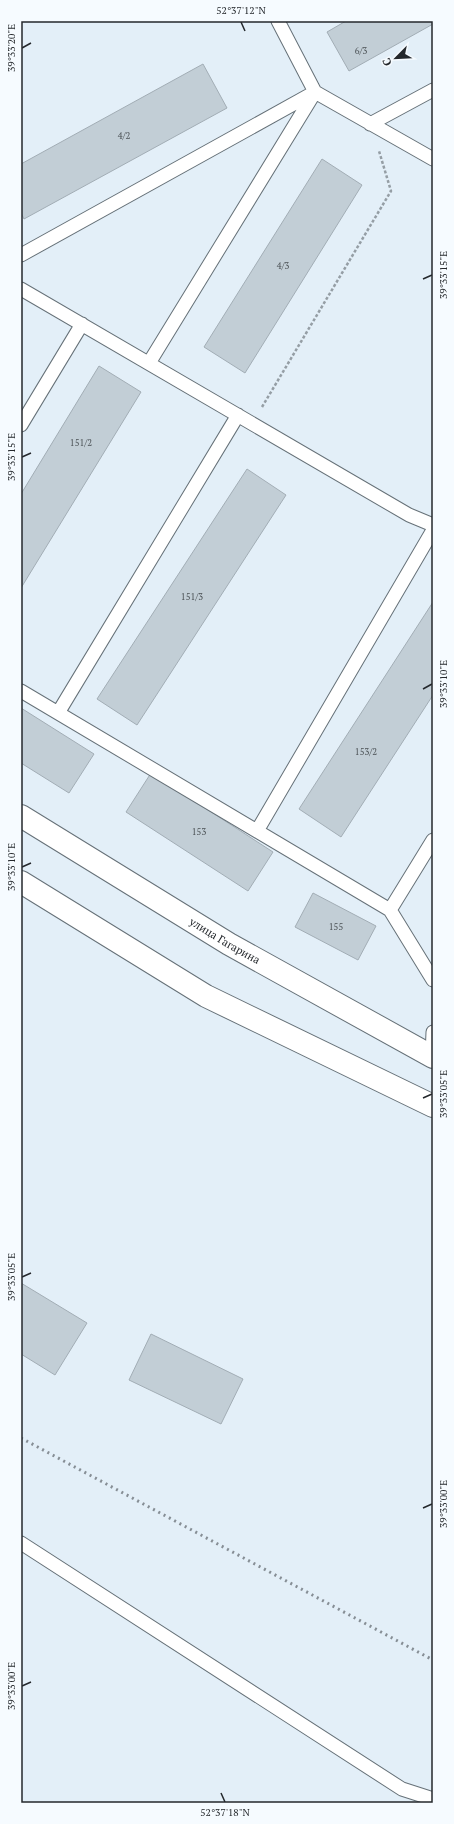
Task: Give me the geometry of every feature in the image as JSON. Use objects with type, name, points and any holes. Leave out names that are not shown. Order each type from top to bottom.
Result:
[{"type":"main road","name":"улица Гагарина","points":[[21,816],[230,944],[433,1057]]},
{"type":"main road","points":[[21,882],[206,996],[433,1106]]},
{"type":"lane","points":[[278,21],[315,92],[433,159]]},
{"type":"lane","points":[[370,124],[433,90]]},
{"type":"lane","points":[[21,255],[315,92]]},
{"type":"lane","points":[[149,363],[315,92]]},
{"type":"lane","points":[[21,289],[409,514],[433,525]]},
{"type":"lane","points":[[21,425],[82,324]]},
{"type":"lane","points":[[58,713],[238,415]]},
{"type":"lane","points":[[257,831],[433,530]]},
{"type":"lane","points":[[21,691],[390,910],[433,980]]},
{"type":"lane","points":[[390,910],[433,840]]},
{"type":"lane","points":[[433,1032],[433,1057]]},
{"type":"lane","points":[[21,1544],[402,1789],[433,1799]]},
{"type":"path","points":[[252,423],[391,191],[370,124]]},
{"type":"building","points":[[346,21],[433,21],[433,24],[349,71],[327,32]]},
{"type":"building","points":[[203,64],[227,108],[24,219],[21,213],[21,164]]},
{"type":"building","points":[[322,159],[362,185],[245,373],[204,347]]},
{"type":"building","points":[[99,366],[141,392],[21,588],[21,494]]},
{"type":"building","points":[[247,469],[286,495],[137,725],[97,699]]},
{"type":"building","points":[[433,602],[433,695],[341,837],[299,809]]},
{"type":"building","points":[[21,708],[94,754],[69,793],[21,763]]},
{"type":"building","points":[[151,773],[273,852],[248,891],[126,812]]},
{"type":"building","points":[[313,893],[376,926],[358,960],[295,927]]},
{"type":"building","points":[[21,1283],[87,1323],[55,1375],[21,1354]]},
{"type":"building","points":[[151,1334],[243,1379],[221,1424],[129,1380]]},
{"type":"railway","points":[[21,1438],[433,1660]]}]
